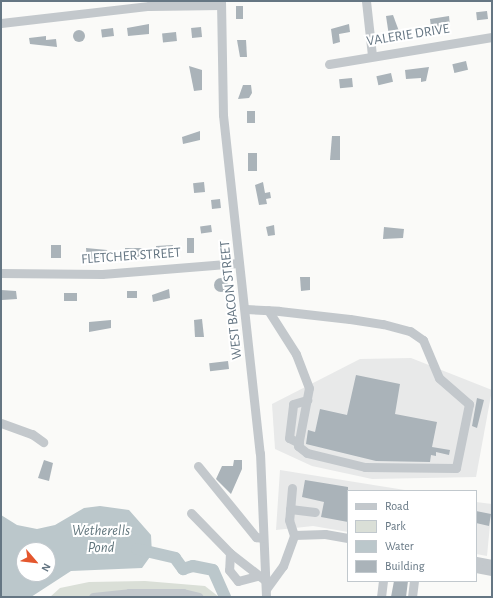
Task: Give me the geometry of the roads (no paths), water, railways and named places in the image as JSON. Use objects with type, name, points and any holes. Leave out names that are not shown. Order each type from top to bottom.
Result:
[{"type":"street","points":[[366,1],[372,55]]},
{"type":"street","points":[[1,23],[149,6],[221,3]]},
{"type":"street","name":"WEST BACON STREET","points":[[221,3],[223,116],[239,263],[246,309],[261,469],[266,589]]},
{"type":"street","name":"VALERIE DRIVE","points":[[329,64],[372,55],[492,37]]},
{"type":"street","name":"FLETCHER STREET","points":[[1,273],[102,274],[239,263]]},
{"type":"street","points":[[246,309],[268,310],[350,319],[410,331],[423,340],[439,378],[469,404],[456,468],[365,467],[307,453],[298,446],[308,400],[309,388],[303,366],[268,310]]},
{"type":"street","points":[[299,443],[289,438],[293,404],[308,400]]},
{"type":"street","points":[[1,423],[32,434],[43,442]]},
{"type":"street","points":[[198,466],[256,537],[263,538]]},
{"type":"street","points":[[191,513],[230,554],[248,565],[266,589],[283,566],[294,535],[290,509],[292,488]]},
{"type":"street","points":[[290,509],[315,512]]},
{"type":"street","points":[[294,535],[325,534],[347,538]]},
{"type":"street","points":[[230,554],[229,570],[238,581],[257,576]]},
{"type":"street","points":[[477,561],[492,564]]},
{"type":"street","points":[[477,568],[492,571]]},
{"type":"street","points":[[381,597],[383,582]]},
{"type":"street","points":[[412,597],[415,582]]},
{"type":"street","points":[[93,597],[183,593],[199,597]]},
{"type":"water","name":"Wetherells Pond","points":[[100,506],[129,510],[151,535],[152,554],[142,568],[71,571],[56,581],[56,542],[16,542],[16,582],[54,582],[31,597],[1,597],[1,515],[17,525],[37,529],[55,525],[84,508]]},
{"type":"waterway","points":[[137,549],[175,558],[183,569],[193,566],[213,570],[225,597]]}]
